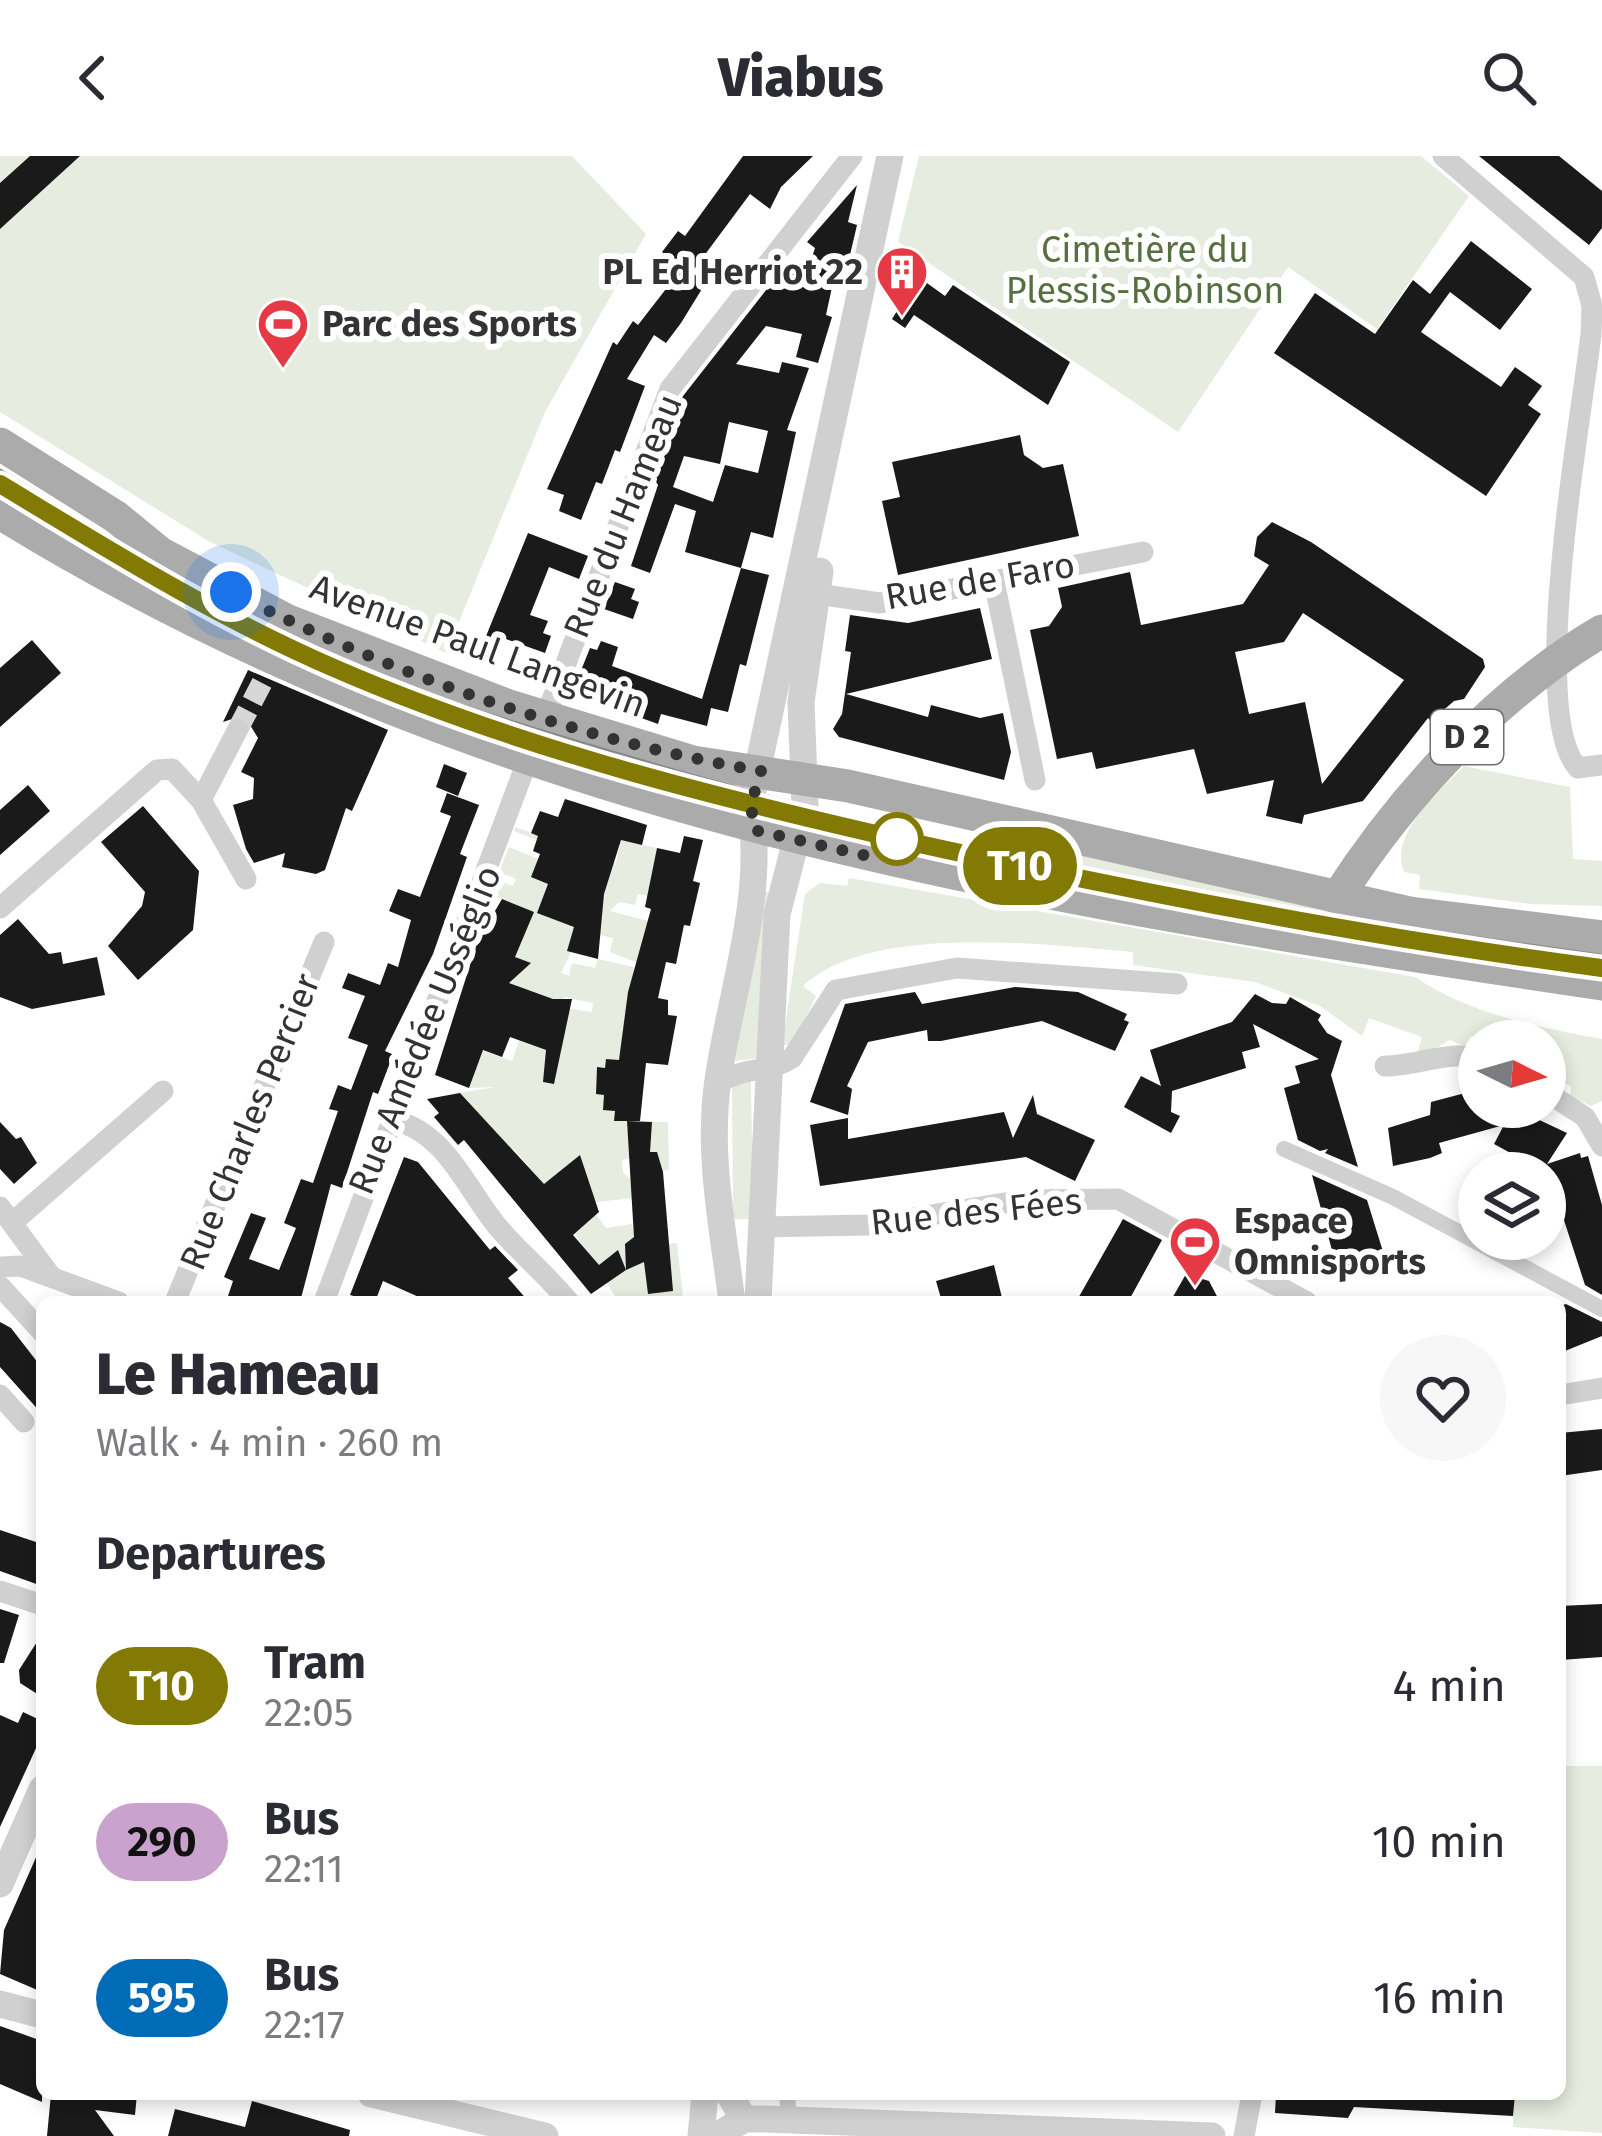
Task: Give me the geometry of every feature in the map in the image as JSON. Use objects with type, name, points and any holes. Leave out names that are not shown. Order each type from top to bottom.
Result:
[{"type":"main road","name":"Avenue Paul Langevin","points":[[0,444],[116,518],[160,554],[288,621],[391,664],[693,762],[803,779],[1376,906],[1602,937]]},
{"type":"main road","points":[[0,513],[269,669],[528,759],[754,830],[1233,930],[1602,985]]},
{"type":"main road","name":"D 2","points":[[1392,827],[1449,755],[1555,659],[1602,632]]},
{"type":"main road","points":[[1337,898],[1392,827]]},
{"type":"main road","points":[[1376,906],[1379,856],[1392,827]]},
{"type":"street","name":"Rue du Hameau","points":[[546,716],[670,389],[853,156]]},
{"type":"street","points":[[731,1296],[715,1162],[717,1084],[751,910],[751,804],[890,156]]},
{"type":"street","points":[[1443,156],[1573,265],[1584,278],[1592,306],[1555,659],[1566,756],[1578,768],[1602,765]]},
{"type":"street","points":[[758,1296],[777,914],[806,806],[801,702],[852,335]]},
{"type":"street","points":[[817,594],[810,571],[819,492]]},
{"type":"street","name":"Rue de Faro","points":[[817,594],[880,602],[1143,552]]},
{"type":"street","points":[[994,581],[1035,780]]},
{"type":"street","points":[[201,800],[238,729]]},
{"type":"street","name":"Rue Amédée Usséglio","points":[[326,1296],[379,1144],[418,1063],[421,1033],[481,872],[495,856],[528,759]]},
{"type":"street","points":[[0,908],[157,770],[172,769],[201,800],[246,879]]},
{"type":"street","name":"Rue Charles Percier","points":[[177,1296],[324,942]]},
{"type":"street","points":[[717,1084],[740,1069],[767,1068],[792,1058],[823,1003],[836,990],[922,972],[1048,971],[1177,984]]},
{"type":"street","points":[[1385,1066],[1417,1066],[1458,1055]]},
{"type":"street","points":[[50,1276],[7,1214],[163,1091]]},
{"type":"street","points":[[1566,1105],[1585,1117],[1602,1146]]},
{"type":"street","points":[[394,1120],[428,1135],[493,1220],[563,1296]]},
{"type":"street","points":[[1284,1149],[1393,1197],[1602,1309]]},
{"type":"street","name":"Rue des Fées","points":[[763,1228],[869,1225],[1024,1200],[1118,1199],[1296,1296]]},
{"type":"street","points":[[0,1267],[50,1276],[103,1296]]},
{"type":"street","points":[[0,1286],[36,1325]]},
{"type":"street","points":[[1566,1394],[1602,1388]]},
{"type":"street","points":[[0,1395],[24,1422]]},
{"type":"street","points":[[0,1591],[36,1603]]},
{"type":"street","points":[[0,1884],[36,1803]]},
{"type":"street","points":[[0,2004],[36,2013]]},
{"type":"street","points":[[396,2100],[545,2136]]},
{"type":"street","points":[[700,2136],[704,2100]]},
{"type":"street","points":[[732,2100],[744,2120]]},
{"type":"street","points":[[1244,2136],[1251,2100]]},
{"type":"street","points":[[717,2136],[744,2120],[788,2107],[1212,2136]]},
{"type":"green space","name":"Parc des Sports","points":[[0,156],[572,156],[646,234],[545,412],[446,653],[210,542],[0,412]]},
{"type":"green space","name":"Cimetière du Plessis-Robinson","points":[[919,156],[1421,156],[1469,196],[1377,329],[1288,267],[1178,432],[898,242]]},
{"type":"green space","points":[[119,527],[522,712],[511,744],[96,562]]},
{"type":"green space","points":[[534,717],[712,770],[702,801],[524,749]]},
{"type":"green space","points":[[1464,766],[1570,787],[1573,859],[1602,861],[1602,906],[1530,904],[1419,889],[1420,875],[1404,872],[1403,843],[1419,814]]},
{"type":"green space","points":[[515,827],[616,863],[621,840],[657,848],[649,896],[638,894],[635,905],[619,902],[610,911],[648,921],[638,963],[610,952],[613,938],[581,931],[561,973],[569,976],[572,963],[595,968],[598,959],[634,967],[620,1060],[606,1059],[605,1068],[597,1068],[596,1093],[604,1095],[603,1109],[615,1111],[615,1121],[627,1121],[627,1131],[650,1131],[652,1122],[668,1122],[669,1170],[659,1171],[657,1152],[622,1160],[623,1173],[653,1196],[596,1202],[592,1209],[606,1228],[632,1224],[638,1248],[677,1243],[683,1296],[615,1296],[544,1185],[514,1149],[507,1153],[453,1094],[495,1087],[469,1088],[478,1049],[512,1061],[519,1041],[548,1051],[566,1008],[592,1012],[593,1003],[564,997],[562,1002],[512,984],[517,970],[506,954],[533,912],[487,893],[493,879],[513,886],[516,879],[499,872],[509,847],[538,859],[532,877],[571,854],[514,831]]},
{"type":"green space","points":[[1034,841],[1402,918],[1398,951],[1025,884]]},
{"type":"green space","points":[[849,878],[1415,977],[1458,1001],[1515,1020],[1458,1020],[1458,1043],[1450,1040],[1426,1054],[1418,1051],[1422,1037],[1369,1018],[1362,1036],[1320,1006],[1255,982],[1133,965],[1133,952],[961,942],[871,953],[833,966],[803,986],[816,996],[794,1043],[782,1046],[805,894],[820,883],[847,886]]},
{"type":"green space","points":[[762,891],[771,893],[760,1058],[735,1061]]},
{"type":"green space","points":[[1416,920],[1602,948],[1599,975],[1411,954]]},
{"type":"green space","points":[[1566,1032],[1602,1039],[1602,1101],[1591,1106],[1570,1096],[1571,1087],[1566,1084]]},
{"type":"green space","points":[[751,1078],[753,1219],[733,1219],[732,1085]]},
{"type":"green space","points":[[1566,1766],[1602,1766],[1602,2133],[1513,2127],[1514,2100],[1566,2100]]},
{"type":"building","points":[[30,156],[80,156],[0,229],[0,183]]},
{"type":"building","points":[[743,156],[813,156],[781,187],[770,209],[750,194],[692,272],[705,284],[666,343],[654,335],[627,379],[645,386],[620,452],[615,450],[602,484],[596,482],[581,520],[559,511],[564,495],[547,489],[613,342],[617,345],[633,321],[638,325],[669,285],[655,275],[667,256],[662,252],[678,231],[685,236]]},
{"type":"building","points":[[1479,156],[1559,156],[1602,191],[1602,228],[1589,245]]},
{"type":"building","points":[[857,185],[848,222],[857,225],[847,268],[837,264],[826,315],[832,317],[818,363],[796,357],[802,334],[766,326],[736,364],[779,373],[782,362],[809,368],[787,430],[796,432],[773,538],[751,532],[741,568],[685,552],[696,511],[675,504],[650,573],[631,566],[658,485],[653,477],[683,396],[785,266],[804,281],[815,248],[807,242]],"holes":[[[729,422],[768,431],[758,473],[725,465],[713,502],[673,487],[684,456],[720,464]]]},
{"type":"building","points":[[1471,241],[1532,289],[1500,330],[1450,292],[1421,332],[1501,387],[1515,367],[1542,386],[1528,405],[1541,414],[1486,496],[1274,353],[1315,293],[1375,334],[1413,280],[1430,294]]},
{"type":"building","points":[[906,268],[945,296],[953,285],[1070,362],[1048,405],[914,315],[905,328],[892,319],[900,306],[895,303]]},
{"type":"building","points":[[1020,435],[1024,455],[1043,468],[1063,464],[1079,536],[898,575],[882,501],[900,497],[892,462]]},
{"type":"building","points":[[1272,522],[1311,542],[1483,659],[1485,667],[1464,699],[1454,701],[1431,721],[1428,718],[1363,801],[1304,815],[1302,824],[1266,816],[1274,780],[1207,794],[1194,749],[1096,769],[1092,752],[1057,759],[1030,630],[1049,626],[1062,607],[1058,588],[1130,572],[1141,625],[1243,604],[1269,565],[1254,556],[1257,537]],"holes":[[[1303,613],[1404,680],[1322,784],[1305,702],[1249,714],[1235,652],[1284,642]]]},
{"type":"building","points":[[528,533],[588,556],[579,579],[549,567],[530,615],[548,621],[543,633],[551,636],[545,653],[503,638],[497,652],[482,646]]},
{"type":"building","points":[[741,568],[769,575],[746,666],[740,664],[728,712],[711,708],[707,726],[661,714],[658,724],[572,693],[590,648],[597,650],[601,641],[618,647],[612,666],[702,699]]},
{"type":"building","points":[[615,582],[635,589],[631,599],[639,602],[633,619],[604,609]]},
{"type":"building","points":[[980,608],[992,659],[846,694],[928,717],[931,705],[980,718],[1003,713],[1011,752],[1004,780],[839,737],[833,729],[842,714],[851,652],[845,651],[850,615],[908,623]]},
{"type":"building","points":[[32,640],[61,673],[0,727],[0,668]]},
{"type":"building","points":[[248,670],[388,730],[352,811],[346,808],[325,870],[316,874],[282,867],[285,853],[254,863],[246,849],[233,805],[253,799],[254,778],[241,772],[258,738],[244,715],[223,722]]},
{"type":"building","points":[[444,764],[467,773],[458,796],[436,787]]},
{"type":"building","points":[[28,785],[50,811],[0,855],[0,810]]},
{"type":"building","points":[[447,793],[479,805],[460,854],[467,857],[433,954],[385,1051],[392,1054],[391,1060],[378,1094],[373,1092],[342,1188],[331,1184],[302,1296],[228,1296],[233,1281],[224,1277],[251,1213],[266,1218],[249,1259],[279,1270],[296,1228],[284,1223],[301,1179],[313,1183],[338,1111],[329,1109],[338,1085],[351,1090],[368,1045],[348,1038],[365,996],[342,988],[348,973],[380,985],[388,963],[398,967],[411,920],[389,911],[398,889],[420,897],[451,816],[440,812]]},
{"type":"building","points":[[565,799],[647,825],[642,845],[621,840],[604,894],[598,959],[567,951],[574,927],[537,913],[548,884],[531,877],[540,854],[533,851],[538,836],[531,833],[540,811],[558,817]]},
{"type":"building","points":[[143,806],[199,871],[193,930],[138,980],[108,946],[142,906],[145,892],[101,842]]},
{"type":"building","points":[[684,836],[703,840],[693,881],[700,883],[690,926],[684,925],[676,964],[666,962],[658,998],[668,1000],[668,1015],[677,1016],[668,1065],[646,1063],[640,1121],[614,1121],[615,1111],[603,1110],[604,1095],[596,1094],[597,1067],[605,1068],[606,1059],[619,1060],[628,992],[651,909],[645,907],[657,848],[680,853]]},
{"type":"building","points":[[502,899],[534,912],[515,957],[531,963],[509,983],[553,999],[572,999],[554,1084],[543,1082],[546,1050],[510,1037],[502,1057],[483,1050],[469,1088],[435,1075],[478,940]]},
{"type":"building","points":[[18,919],[49,954],[61,952],[63,964],[97,957],[105,995],[32,1009],[0,997],[0,935]]},
{"type":"building","points":[[1015,987],[1078,992],[1127,1014],[1124,1020],[1129,1022],[1115,1051],[1042,1021],[941,1041],[928,1041],[927,1030],[868,1042],[847,1086],[852,1089],[848,1115],[810,1102],[845,1004],[915,992],[922,1004]]},
{"type":"building","points":[[1255,994],[1272,1003],[1286,1004],[1290,997],[1321,1015],[1318,1020],[1327,1033],[1342,1041],[1331,1075],[1358,1167],[1325,1153],[1328,1149],[1320,1151],[1298,1140],[1284,1088],[1300,1083],[1295,1066],[1319,1059],[1253,1024],[1260,1047],[1242,1052],[1246,1068],[1172,1091],[1171,1112],[1180,1116],[1171,1133],[1124,1107],[1141,1076],[1161,1086],[1150,1050],[1232,1022]]},
{"type":"building","points":[[460,1093],[544,1184],[580,1155],[599,1212],[573,1235],[599,1265],[618,1250],[626,1270],[591,1294],[464,1140],[458,1145],[434,1117],[439,1113],[427,1099]]},
{"type":"building","points":[[1033,1095],[1037,1114],[1095,1140],[1075,1181],[1026,1157],[820,1186],[810,1125],[848,1118],[848,1139],[1004,1112],[1013,1138]]},
{"type":"building","points":[[1458,1095],[1458,1128],[1493,1128],[1439,1143],[1442,1153],[1430,1158],[1393,1166],[1388,1128],[1430,1115],[1431,1102]]},
{"type":"building","points":[[627,1121],[652,1122],[650,1152],[657,1152],[663,1172],[673,1291],[648,1294],[644,1262],[626,1270],[625,1244],[634,1237]]},
{"type":"building","points":[[0,1122],[16,1139],[21,1137],[37,1163],[14,1184],[0,1169]]},
{"type":"building","points":[[1502,1128],[1556,1128],[1567,1133],[1555,1152],[1509,1152],[1494,1144]]},
{"type":"building","points":[[1580,1153],[1581,1158],[1588,1156],[1602,1205],[1602,1295],[1585,1285],[1566,1226],[1566,1158]]},
{"type":"building","points":[[404,1157],[418,1162],[490,1250],[495,1246],[518,1270],[508,1278],[524,1296],[417,1296],[383,1281],[377,1296],[350,1295]]},
{"type":"building","points":[[1312,1175],[1367,1200],[1385,1258],[1338,1273]]},
{"type":"building","points":[[1123,1219],[1162,1240],[1131,1296],[1079,1296]]},
{"type":"building","points":[[994,1265],[1002,1296],[940,1296],[936,1281]]},
{"type":"building","points":[[1186,1274],[1209,1281],[1217,1296],[1173,1296]]},
{"type":"building","points":[[1566,1304],[1602,1322],[1602,1336],[1566,1351]]},
{"type":"building","points":[[0,1322],[11,1328],[36,1360],[36,1407],[0,1367]]},
{"type":"building","points":[[1602,1429],[1602,1470],[1566,1475],[1566,1432]]},
{"type":"building","points":[[0,1530],[36,1542],[36,1584],[0,1571]]},
{"type":"building","points":[[1602,1604],[1602,1657],[1566,1660],[1566,1606]]},
{"type":"building","points":[[0,1609],[19,1615],[4,1663],[0,1663]]},
{"type":"building","points":[[36,1643],[36,1693],[20,1683],[19,1670]]},
{"type":"building","points":[[23,1712],[36,1718],[36,1748],[0,1827],[0,1715],[18,1723]]},
{"type":"building","points":[[36,1857],[36,1989],[0,1974],[4,1930]]},
{"type":"building","points":[[0,2026],[36,2039],[36,2099],[0,2084]]},
{"type":"building","points":[[50,2100],[136,2100],[135,2115],[95,2110],[114,2136],[47,2136]]},
{"type":"building","points":[[1276,2100],[1514,2100],[1513,2116],[1354,2107],[1348,2118],[1275,2113]]},
{"type":"building","points":[[252,2101],[350,2130],[349,2136],[168,2136],[175,2109],[245,2127]]},
{"type":"tunnel","points":[[238,729],[265,677]]},
{"type":"tram line","points":[[0,470],[164,569],[290,636],[406,686],[557,735],[752,792],[1114,876],[1602,955]]},
{"type":"tram line","name":"T10","points":[[0,484],[166,586],[333,668],[520,736],[802,818],[1214,908],[1441,947],[1602,968]]},
{"type":"place","name":"PL Ed Herriot 22","points":[[902,318]]},
{"type":"place","name":"Parc des Sports","points":[[283,370]]},
{"type":"place","name":"Espace Omnisports","points":[[1195,1288]]},
{"type":"route","points":[[231,592],[373,658],[506,705],[693,762],[761,771],[751,804],[754,830],[876,858],[897,839]]}]
